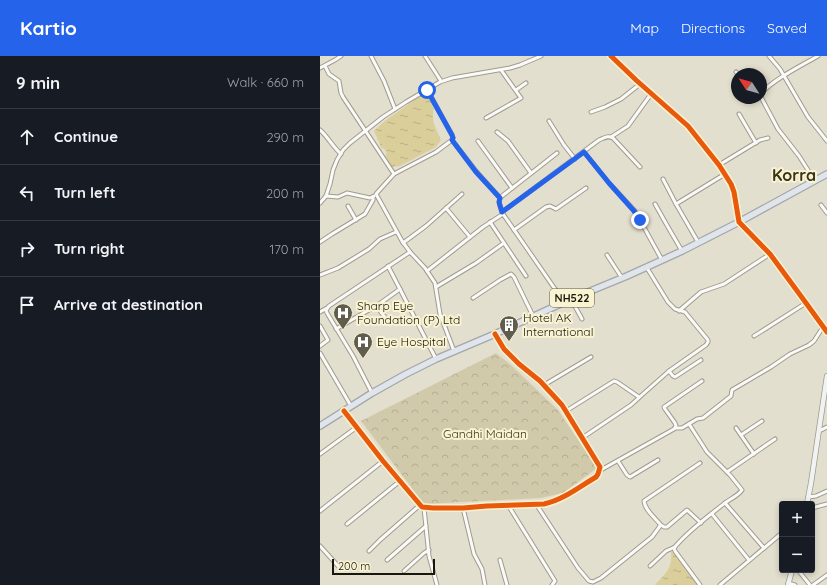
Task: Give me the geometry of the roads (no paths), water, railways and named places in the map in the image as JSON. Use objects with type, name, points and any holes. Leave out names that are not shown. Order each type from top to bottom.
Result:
[{"type":"highway","name":"NH522","points":[[320,426],[372,393],[436,359],[662,260],[739,222],[827,174]]},
{"type":"main road","points":[[807,501],[827,376]]},
{"type":"main road","points":[[788,584],[791,573]]},
{"type":"street","points":[[320,68],[341,56]]},
{"type":"street","points":[[371,56],[384,81],[395,109]]},
{"type":"street","points":[[425,56],[441,81]]},
{"type":"street","points":[[320,203],[326,196],[333,170],[343,150],[365,131],[395,109],[441,81],[459,76],[502,70],[520,65],[541,56]]},
{"type":"street","points":[[612,57],[617,56]]},
{"type":"street","points":[[769,56],[777,64],[808,117],[827,141]]},
{"type":"street","points":[[767,88],[784,75],[818,56]]},
{"type":"street","points":[[612,57],[688,126],[720,165],[734,192],[739,222],[770,254],[827,332]]},
{"type":"street","points":[[325,66],[329,73],[339,81],[343,97],[394,174]]},
{"type":"street","points":[[486,118],[521,98],[502,70]]},
{"type":"street","points":[[516,90],[526,83]]},
{"type":"street","points":[[591,112],[621,99],[640,84]]},
{"type":"street","points":[[427,90],[452,135],[452,140],[476,172],[500,198],[499,202],[503,213],[564,302]]},
{"type":"street","points":[[427,271],[599,140],[611,137],[628,126],[651,94]]},
{"type":"street","points":[[765,104],[778,129],[816,181]]},
{"type":"street","points":[[739,114],[756,143]]},
{"type":"street","points":[[549,121],[574,159]]},
{"type":"street","points":[[320,130],[341,154]]},
{"type":"street","points":[[497,132],[508,141],[531,173]]},
{"type":"street","points":[[611,137],[640,167]]},
{"type":"street","points":[[720,165],[763,139],[768,138]]},
{"type":"street","points":[[326,196],[338,196],[348,193],[370,198],[394,174],[436,152],[452,140]]},
{"type":"street","points":[[478,141],[512,188]]},
{"type":"street","points":[[584,152],[634,211],[662,260]]},
{"type":"street","points":[[500,198],[557,153]]},
{"type":"street","points":[[676,204],[725,174]]},
{"type":"street","points":[[663,179],[698,242]]},
{"type":"street","points":[[514,230],[546,207],[550,206],[556,209],[586,188]]},
{"type":"street","points":[[403,243],[462,194]]},
{"type":"street","points":[[320,242],[365,214],[373,200],[374,195]]},
{"type":"street","points":[[374,195],[403,243],[435,282],[440,314],[454,351]]},
{"type":"street","points":[[655,204],[682,250]]},
{"type":"street","points":[[348,206],[356,220]]},
{"type":"street","points":[[821,206],[827,213]]},
{"type":"street","points":[[446,208],[470,237]]},
{"type":"street","points":[[490,222],[526,276]]},
{"type":"street","points":[[320,275],[338,268],[369,249],[380,239],[396,232]]},
{"type":"street","points":[[436,287],[504,243]]},
{"type":"street","points":[[320,312],[410,252]]},
{"type":"street","points":[[680,311],[701,292],[727,282],[770,254]]},
{"type":"street","points":[[607,255],[622,278]]},
{"type":"street","points":[[388,266],[436,359]]},
{"type":"street","points":[[582,438],[631,405],[669,371],[706,345],[708,342],[708,340],[685,312],[673,308],[668,302],[646,267]]},
{"type":"street","points":[[473,298],[511,274],[514,277],[533,316]]},
{"type":"street","points":[[336,329],[376,307],[400,289]]},
{"type":"street","points":[[570,299],[582,319]]},
{"type":"street","points":[[754,336],[806,303]]},
{"type":"street","points":[[376,307],[386,319]]},
{"type":"street","points":[[327,308],[327,313],[353,356],[372,393]]},
{"type":"street","points":[[320,326],[328,340],[320,346]]},
{"type":"street","points":[[599,472],[675,428],[681,429],[696,419],[704,418],[731,396],[732,390],[790,354],[809,345],[823,327]]},
{"type":"street","points":[[344,411],[383,461],[424,508],[463,508],[536,504],[552,502],[574,491],[596,477],[600,467],[562,405],[540,381],[519,364],[504,349],[495,334]]},
{"type":"street","points":[[320,353],[351,406]]},
{"type":"street","points":[[544,386],[591,357]]},
{"type":"street","points":[[669,371],[675,377],[701,360]]},
{"type":"street","points":[[566,411],[612,381],[617,382],[639,397]]},
{"type":"street","points":[[675,428],[675,423],[664,406],[702,381]]},
{"type":"street","points":[[742,435],[762,421]]},
{"type":"street","points":[[650,566],[666,551],[675,547],[701,523],[742,490],[707,452],[689,424]]},
{"type":"street","points":[[819,431],[827,427]]},
{"type":"street","points":[[320,454],[357,428]]},
{"type":"street","points":[[736,428],[754,454]]},
{"type":"street","points":[[727,472],[775,439]]},
{"type":"street","points":[[618,461],[630,477],[658,460]]},
{"type":"street","points":[[320,511],[383,461]]},
{"type":"street","points":[[700,463],[644,501],[644,503],[648,510],[664,527],[667,527],[687,510],[701,523]]},
{"type":"street","points":[[347,524],[400,481]]},
{"type":"street","points":[[808,497],[816,496],[827,491]]},
{"type":"street","points":[[725,503],[764,548]]},
{"type":"street","points":[[536,504],[578,568],[591,582],[601,578],[652,537],[661,525]]},
{"type":"street","points":[[815,507],[827,504]]},
{"type":"street","points":[[369,551],[420,505]]},
{"type":"street","points":[[508,505],[555,581],[552,585]]},
{"type":"street","points":[[424,508],[430,560],[437,585]]},
{"type":"street","points":[[463,508],[474,554],[482,569],[485,585]]},
{"type":"street","points":[[712,514],[749,560]]},
{"type":"street","points":[[387,560],[426,526]]},
{"type":"street","points":[[720,585],[779,536]]},
{"type":"street","points":[[320,546],[339,567]]},
{"type":"street","points":[[675,547],[675,551],[700,585]]},
{"type":"street","points":[[404,572],[429,550]]},
{"type":"street","points":[[500,560],[508,585]]},
{"type":"street","points":[[801,573],[811,585],[827,575]]},
{"type":"street","points":[[725,580],[729,585]]},
{"type":"street","points":[[788,584],[795,585]]},
{"type":"water","points":[[426,92],[434,109],[433,121],[441,140],[436,147],[400,166],[392,167],[385,155],[387,154],[384,148],[382,149],[374,131],[386,120]]},
{"type":"water","points":[[674,550],[697,585],[655,585],[668,570],[671,562],[671,552]]},
{"type":"place","name":"Sharp Eye Foundation (P) Ltd","points":[[343,330]]},
{"type":"place","name":"Hotel AK International","points":[[509,342]]},
{"type":"place","name":"Eye Hospital","points":[[363,359]]},
{"type":"district","name":"Korra","points":[[794,175]]},
{"type":"park label","name":"Gandhi Maidan","points":[[485,434]]}]
